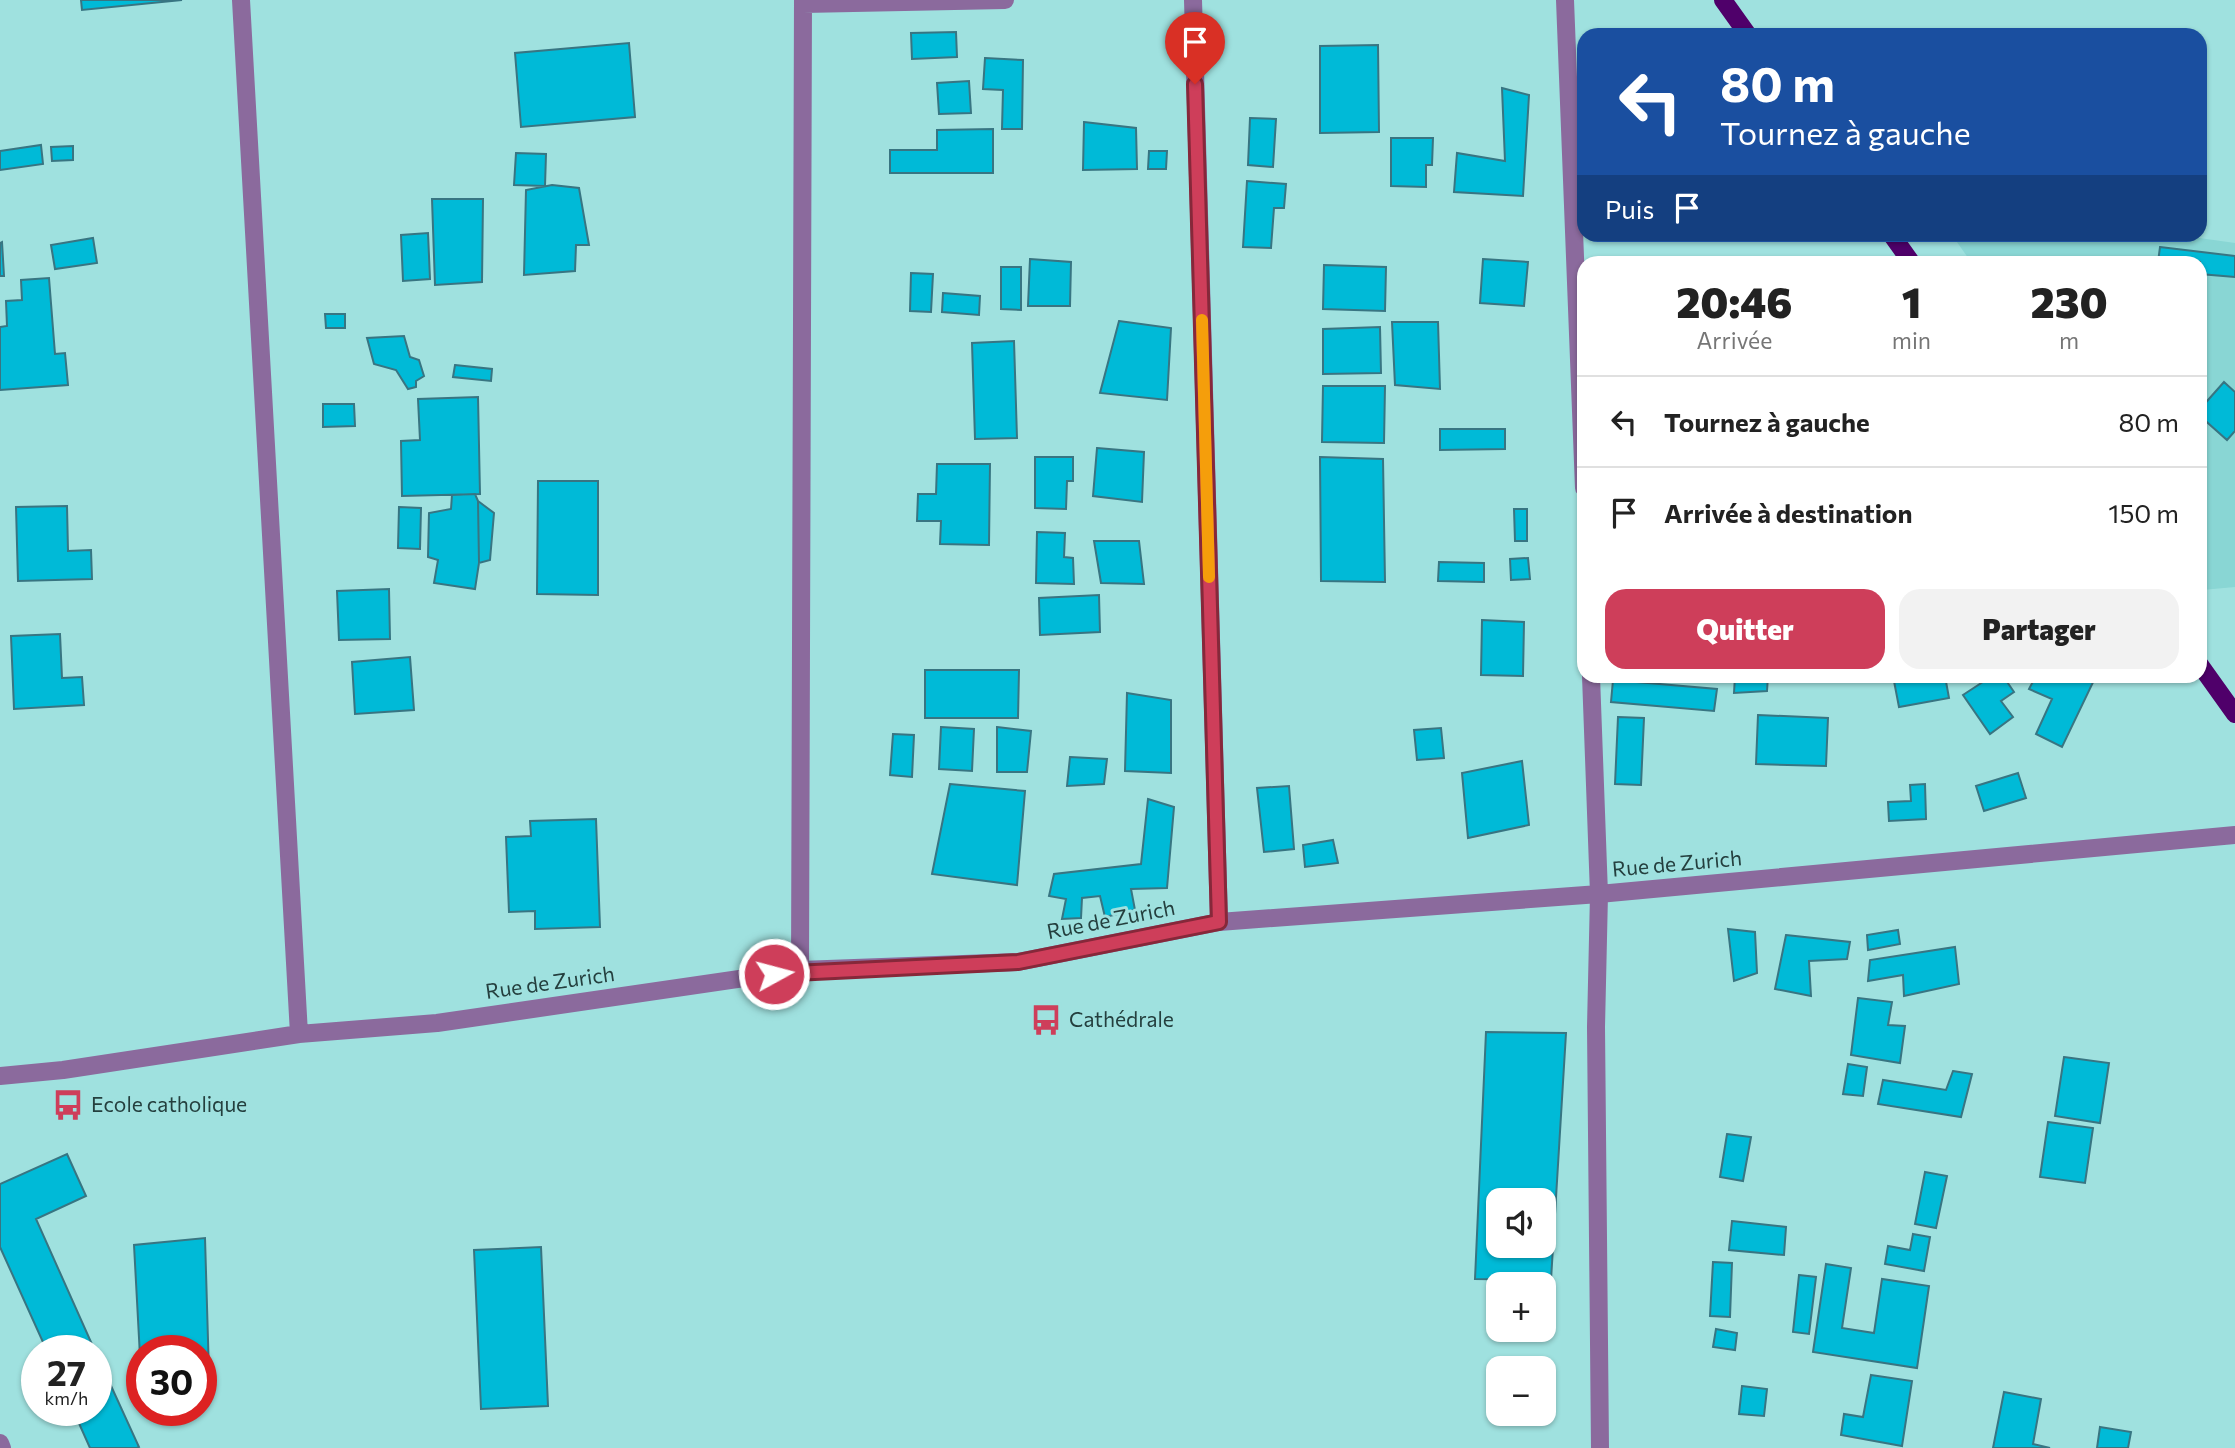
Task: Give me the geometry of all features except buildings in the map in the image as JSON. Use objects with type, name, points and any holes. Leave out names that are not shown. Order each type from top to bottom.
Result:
[{"type":"main road","points":[[1723,0],[1743,28]]},
{"type":"main road","points":[[2207,675],[2235,714]]},
{"type":"street","points":[[241,0],[299,1034]]},
{"type":"street","points":[[800,970],[803,2],[1005,0]]},
{"type":"street","points":[[1193,0],[1219,922]]},
{"type":"street","points":[[1565,0],[1577,308]]},
{"type":"street","points":[[1591,683],[1599,894],[1596,1027],[1600,1448]]},
{"type":"street","name":"Rue de Zurich","points":[[0,1076],[63,1070],[299,1034],[437,1023],[800,970],[1018,962],[1219,922],[1599,894],[2235,835]]},
{"type":"street","points":[[0,1443],[2,1448]]},
{"type":"shaded area","points":[[2207,239],[2235,243],[2235,587],[2207,590],[2207,256],[1967,256],[1957,242],[2207,242]]},
{"type":"slow traffic","points":[[1202,320],[1209,577]]},
{"type":"place","name":"Cathédrale","points":[[1046,1020]]},
{"type":"place","name":"Ecole catholique","points":[[68,1105]]},
{"type":"route","points":[[774,974],[800,970],[1018,962],[1219,922],[1195,84]]}]
